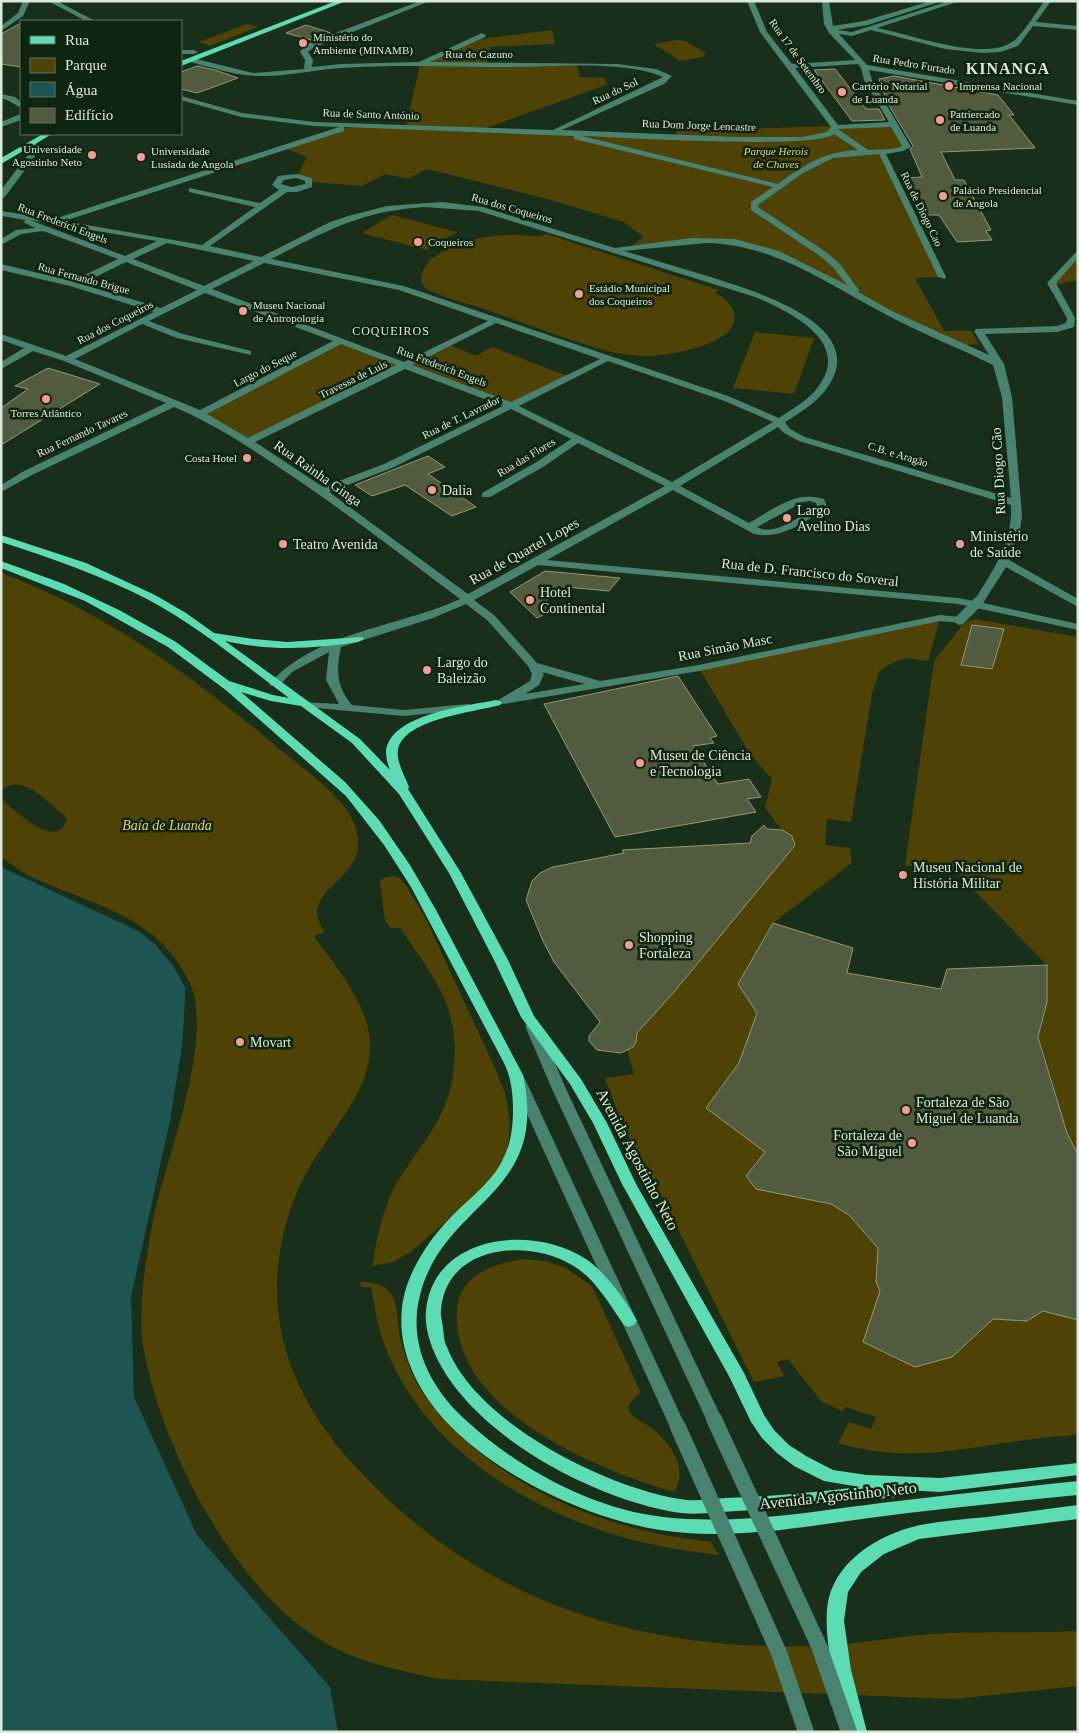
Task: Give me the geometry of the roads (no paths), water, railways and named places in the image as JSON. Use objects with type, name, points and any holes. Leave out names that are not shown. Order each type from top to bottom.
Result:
[{"type":"main road","points":[[182,63],[193,56],[326,1]]},
{"type":"main road","points":[[182,57],[193,56],[343,1]]},
{"type":"main road","points":[[21,151],[31,138],[31,135]]},
{"type":"main road","points":[[1,162],[46,135]]},
{"type":"main road","points":[[1,538],[47,552],[112,578],[151,597],[210,634],[275,684],[356,741],[375,758],[404,792]]},
{"type":"main road","points":[[1,564],[92,599],[138,623],[222,681],[357,800],[412,878],[516,1074]]},
{"type":"main road","points":[[210,634],[245,643],[286,646],[358,639]]},
{"type":"main road","points":[[222,681],[271,698],[304,704]]},
{"type":"main road","points":[[275,684],[271,698],[270,716],[279,732]]},
{"type":"main road","points":[[404,792],[392,750],[397,736],[425,720],[500,702]]},
{"type":"main road","name":"Avenida Agostinho Neto","points":[[404,792],[455,873],[501,960],[528,1017],[576,1082],[600,1123],[629,1184],[768,1434],[800,1461],[830,1476],[867,1482],[940,1484],[1078,1469]]},
{"type":"main road","name":"Avenida Agostinho Neto","points":[[516,1074],[520,1126],[518,1140],[507,1168],[455,1222],[427,1257],[414,1285],[408,1312],[410,1342],[419,1370],[430,1391],[464,1429],[513,1467],[545,1486],[586,1502],[662,1523],[689,1526],[790,1522],[873,1510],[1078,1488]]},
{"type":"main road","points":[[629,1321],[589,1269],[566,1254],[528,1245],[492,1246],[462,1259],[449,1270],[440,1283],[433,1309],[434,1330],[440,1352],[452,1375],[473,1400],[527,1444],[562,1464],[625,1493],[683,1506],[777,1504],[940,1484]]},
{"type":"main road","points":[[858,1732],[839,1642],[836,1606],[849,1576],[867,1555],[897,1538],[919,1532],[1078,1512]]},
{"type":"street","points":[[1,29],[23,13],[27,1]]},
{"type":"street","points":[[51,1],[89,20]]},
{"type":"street","points":[[308,70],[309,60],[304,52],[310,46],[427,1]]},
{"type":"street","name":"Rua 17 de Setembro","points":[[750,1],[764,32],[792,67],[834,126],[865,151]]},
{"type":"street","points":[[825,1],[832,31],[861,65],[907,147],[899,150],[865,151],[830,156],[754,204],[754,208],[823,254],[845,276],[856,292]]},
{"type":"street","points":[[832,31],[836,27],[876,20],[939,1]]},
{"type":"street","points":[[832,31],[846,35],[861,31],[884,29],[957,1]]},
{"type":"street","points":[[884,29],[948,47],[995,50],[1016,43],[1048,1]]},
{"type":"street","points":[[924,6],[933,9]]},
{"type":"street","points":[[827,16],[844,23],[876,20]]},
{"type":"street","points":[[1029,24],[1078,28]]},
{"type":"street","points":[[846,48],[847,40],[861,31]]},
{"type":"street","points":[[420,65],[482,35]]},
{"type":"street","name":"Rua do Cazuno","points":[[182,52],[254,75],[341,66],[420,65],[588,65],[650,71]]},
{"type":"street","name":"Rua Pedro Furtado","points":[[792,67],[861,65],[1078,103]]},
{"type":"street","name":"Rua do Sol","points":[[552,131],[661,82],[668,76],[650,71]]},
{"type":"street","points":[[1,96],[12,98],[20,105]]},
{"type":"street","name":"Rua de Santo António","points":[[182,97],[241,116],[314,124],[552,131]]},
{"type":"street","points":[[1,104],[20,106]]},
{"type":"street","points":[[1,124],[20,117]]},
{"type":"street","points":[[314,124],[322,128],[323,134]]},
{"type":"street","name":"Rua Dom Jorge Lencastre","points":[[552,131],[738,139],[802,139],[824,136],[834,126],[895,124]]},
{"type":"street","points":[[1,243],[24,231],[50,231],[47,228],[56,221],[323,134],[371,125]]},
{"type":"street","points":[[552,131],[781,187]]},
{"type":"street","points":[[1,196],[35,150],[33,143]]},
{"type":"street","name":"Rua de Diogo Cao","points":[[881,151],[942,277]]},
{"type":"street","points":[[204,248],[286,189]]},
{"type":"street","points":[[192,190],[261,206]]},
{"type":"street","name":"Rua dos Coqueiros","points":[[66,359],[259,260],[357,214],[422,203],[453,204],[480,209],[758,295],[780,304],[817,329],[830,348],[832,357],[829,376],[824,386],[814,396],[779,421]]},
{"type":"street","name":"C.B. e Aragão","points":[[1,213],[166,240],[401,288],[726,398],[779,421],[787,431],[802,439],[1016,503]]},
{"type":"street","name":"Rua Frederich Engels","points":[[1,213],[512,406],[579,438],[749,528]]},
{"type":"street","points":[[613,250],[706,239],[750,245],[856,292],[890,313],[999,364]]},
{"type":"street","points":[[73,284],[166,240]]},
{"type":"street","points":[[640,259],[672,244]]},
{"type":"street","points":[[999,364],[979,331],[1058,329],[1071,325],[1071,318],[1051,283],[1078,253]]},
{"type":"street","name":"Rua Fernando Brigue","points":[[1,268],[73,284],[161,311]]},
{"type":"street","points":[[141,321],[180,336],[248,353]]},
{"type":"street","name":"Travessa de Luis","points":[[248,442],[406,366],[494,321]]},
{"type":"street","name":"Rua Rainha Ginga","points":[[1,337],[66,359],[200,414],[248,442],[322,491],[467,599],[485,614],[533,665]]},
{"type":"street","name":"Largo do Seque","points":[[200,414],[341,342]]},
{"type":"street","points":[[960,346],[988,345]]},
{"type":"street","points":[[1,366],[32,347]]},
{"type":"street","name":"Rua de T. Lavrador","points":[[322,491],[388,466],[608,358]]},
{"type":"street","name":"Rua Diogo Cão","points":[[960,620],[979,601],[1005,562],[1015,528],[1016,503],[1009,412],[999,364]]},
{"type":"street","name":"Rua Fernando Tavares","points":[[1,489],[28,472],[174,403]]},
{"type":"street","name":"Rua de Quartel Lopes","points":[[275,684],[280,676],[292,666],[336,646],[442,610],[467,599],[672,486],[779,421]]},
{"type":"street","name":"Rua das Flores","points":[[486,495],[579,438]]},
{"type":"street","points":[[814,498],[822,503],[822,507],[776,532],[761,533],[749,528],[801,499],[814,498]]},
{"type":"street","name":"Rua de D. Francisco do Soveral","points":[[536,562],[958,601],[1078,627]]},
{"type":"street","points":[[1005,562],[1078,604]]},
{"type":"street","points":[[442,610],[465,610],[485,614]]},
{"type":"street","name":"Rua Simão Masc","points":[[500,702],[622,682],[940,618],[960,620]]},
{"type":"street","points":[[336,646],[330,677],[337,694],[349,709]]},
{"type":"street","points":[[533,665],[586,681],[622,682]]},
{"type":"street","points":[[304,704],[404,713],[500,702],[535,683],[538,674],[533,665]]},
{"type":"street","points":[[528,1017],[559,1089],[819,1646],[849,1732]]},
{"type":"street","points":[[516,1074],[678,1426],[779,1652],[806,1732]]},
{"type":"water","points":[[1,867],[138,931],[155,944],[173,966],[185,987],[182,1046],[170,1120],[131,1297],[134,1397],[197,1535],[330,1687],[338,1732],[1,1732]]},
{"type":"place","name":"Ministério do Ambiente (MINAMB)","points":[[303,43]]},
{"type":"place","name":"Imprensa Nacional","points":[[949,86]]},
{"type":"place","name":"Cartório Notarial de Luanda","points":[[842,92]]},
{"type":"place","name":"Patriercado de Luanda","points":[[940,120]]},
{"type":"place","name":"Universidade Agostinho Neto","points":[[92,155]]},
{"type":"place","name":"Universidade Lusíada de Angola","points":[[141,157]]},
{"type":"place","name":"Palácio Presidencial de Angola","points":[[943,196]]},
{"type":"place","name":"Coqueiros","points":[[418,242]]},
{"type":"place","name":"Estádio Municipal dos Coqueiros","points":[[579,294]]},
{"type":"place","name":"Museu Nacional de Antropologia","points":[[243,311]]},
{"type":"place","name":"Torres Atlântico","points":[[46,399]]},
{"type":"place","name":"Costa Hotel","points":[[247,458]]},
{"type":"place","name":"Dalia","points":[[432,490]]},
{"type":"place","name":"Largo Avelino Dias","points":[[787,518]]},
{"type":"place","name":"Teatro Avenida","points":[[283,544]]},
{"type":"place","name":"Ministério de Saúde","points":[[960,544]]},
{"type":"place","name":"Hotel Continental","points":[[530,600]]},
{"type":"place","name":"Largo do Baleizão","points":[[427,670]]},
{"type":"place","name":"Museu de Ciência e Tecnologia","points":[[640,763]]},
{"type":"place","name":"Museu Nacional de História Militar","points":[[903,875]]},
{"type":"place","name":"Shopping Fortaleza","points":[[629,945]]},
{"type":"place","name":"Movart","points":[[240,1042]]},
{"type":"place","name":"Fortaleza de São Miguel de Luanda","points":[[906,1110]]},
{"type":"place","name":"Fortaleza de São Miguel","points":[[912,1143]]},
{"type":"district","name":"KINANGA","points":[[1008,68]]},
{"type":"district","name":"COQUEIROS","points":[[391,331]]},
{"type":"park label","name":"Parque Herois de Chaves","points":[[776,157]]},
{"type":"park label","name":"Baía de Luanda","points":[[167,825]]}]
